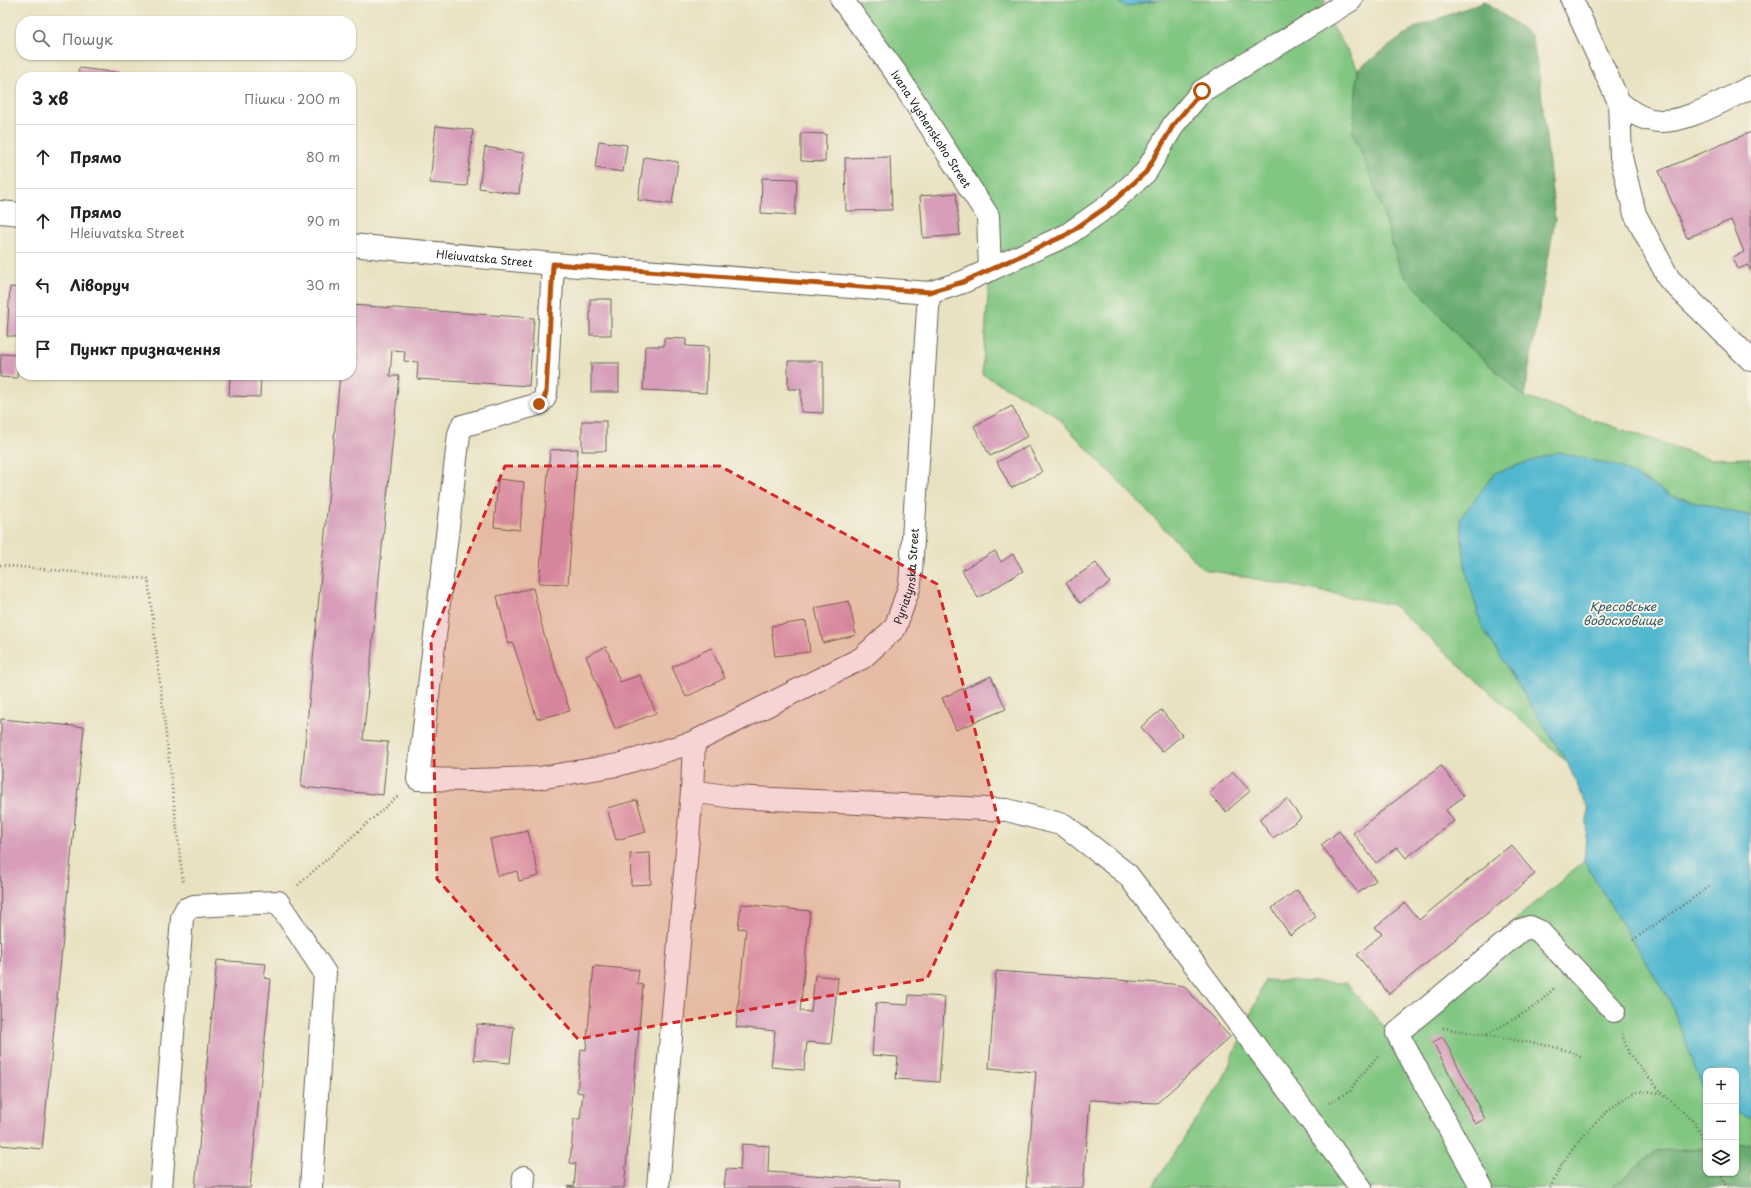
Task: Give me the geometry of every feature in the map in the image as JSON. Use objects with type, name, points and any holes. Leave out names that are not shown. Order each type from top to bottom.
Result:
[{"type":"street","name":"Ivana Vyshenskoho Street","points":[[842,0],[896,73],[988,216],[990,270]]},
{"type":"street","points":[[1572,0],[1619,102],[1621,157],[1635,214],[1669,279],[1751,360]]},
{"type":"street","points":[[929,292],[963,282],[1066,235],[1108,206],[1146,172],[1174,124],[1202,91],[1350,1]]},
{"type":"street","points":[[1619,102],[1634,114],[1652,121],[1675,120],[1699,112],[1751,87]]},
{"type":"street","points":[[0,212],[16,214]]},
{"type":"street","name":"Hleiuvatska Street","points":[[356,245],[553,264],[929,292]]},
{"type":"street","points":[[418,779],[459,434],[462,426],[539,404],[544,399],[546,392],[553,264]]},
{"type":"street","name":"Pyriatynska Street","points":[[418,779],[472,780],[539,778],[618,765],[694,742],[862,658],[895,628],[910,585],[929,292]]},
{"type":"street","points":[[658,1188],[692,791],[694,742]]},
{"type":"street","points":[[692,791],[733,797],[1007,810],[1064,825],[1128,875],[1361,1188]]},
{"type":"street","points":[[161,1188],[182,918],[186,909],[194,906],[278,902],[325,973],[310,1188]]},
{"type":"street","points":[[1482,1188],[1405,1030],[1521,930],[1530,927],[1539,931],[1614,1011]]},
{"type":"path","points":[[0,565],[148,579],[186,909]]},
{"type":"path","points":[[278,902],[418,779]]},
{"type":"path","points":[[1633,940],[1709,887]]},
{"type":"path","points":[[1487,1034],[1538,1004],[1577,971]]},
{"type":"path","points":[[1614,1011],[1628,1054],[1663,1094],[1695,1123],[1704,1140]]},
{"type":"path","points":[[1304,1111],[1334,1102],[1350,1091],[1360,1077],[1405,1030],[1487,1034],[1550,1046],[1569,1051],[1582,1058]]},
{"type":"path","points":[[1550,1188],[1562,1165],[1578,1143],[1597,1121],[1619,1102],[1638,1092],[1649,1091],[1663,1094]]},
{"type":"path","points":[[1721,1176],[1727,1188]]},
{"type":"highlighted area","points":[[505,466],[720,466],[937,584],[999,823],[927,979],[578,1039],[437,879],[431,640]]},
{"type":"green space","points":[[842,0],[1117,0],[1126,7],[1158,0],[1326,0],[1322,8],[1358,69],[1353,132],[1374,184],[1401,271],[1461,339],[1524,397],[1711,459],[1751,458],[1751,516],[1672,496],[1620,467],[1482,627],[1567,762],[1393,605],[1203,569],[1054,414],[982,374],[990,270],[988,216]]},
{"type":"green space","points":[[1485,1],[1531,35],[1540,80],[1555,219],[1524,397],[1461,339],[1401,271],[1374,184],[1353,132],[1358,69],[1414,28]]},
{"type":"green space","points":[[1584,861],[1670,1001],[1703,1085],[1703,1148],[1656,1151],[1611,1188],[1151,1188],[1222,1082],[1265,980],[1346,983],[1387,1030]]},
{"type":"green space","points":[[1739,1113],[1751,1119],[1751,1144],[1739,1146]]},
{"type":"green space","points":[[1751,1144],[1751,1188],[1611,1188],[1656,1151],[1703,1148],[1703,1176],[1739,1176],[1739,1146]]},
{"type":"water","points":[[1117,0],[1158,0],[1126,7]]},
{"type":"water","name":"Кресовське водосховище","points":[[1558,452],[1620,467],[1672,496],[1751,516],[1751,1119],[1739,1113],[1739,1068],[1703,1068],[1703,1088],[1670,1001],[1584,861],[1588,809],[1567,762],[1482,627],[1466,571],[1460,519],[1495,473]]},
{"type":"building","points":[[79,68],[113,72],[78,72]]},
{"type":"building","points":[[436,126],[473,130],[467,186],[430,183]]},
{"type":"building","points":[[1751,132],[1751,271],[1748,265],[1738,269],[1733,257],[1744,252],[1731,220],[1687,238],[1659,171]]},
{"type":"building","points":[[801,133],[826,134],[825,162],[801,161]]},
{"type":"building","points":[[599,141],[627,145],[623,172],[595,168]]},
{"type":"building","points":[[485,147],[524,153],[519,194],[479,188]]},
{"type":"building","points":[[644,157],[678,162],[672,204],[638,200]]},
{"type":"building","points":[[890,157],[892,210],[846,211],[845,158]]},
{"type":"building","points":[[762,178],[797,179],[795,215],[761,213]]},
{"type":"building","points":[[956,193],[960,235],[923,238],[920,196]]},
{"type":"building","points":[[10,287],[16,288],[16,336],[7,336]]},
{"type":"building","points":[[590,299],[611,299],[611,335],[590,335]]},
{"type":"building","points":[[356,305],[534,318],[529,386],[417,379],[418,362],[404,361],[405,351],[392,350],[390,376],[399,376],[363,740],[388,742],[383,795],[301,787],[340,380],[356,380]]},
{"type":"building","points":[[664,338],[686,339],[686,346],[708,347],[706,393],[643,390],[645,346],[664,346]]},
{"type":"building","points":[[1,354],[16,355],[16,378],[0,377]]},
{"type":"building","points":[[788,361],[823,361],[823,413],[801,412],[801,389],[788,389]]},
{"type":"building","points":[[591,363],[619,363],[619,392],[591,392]]},
{"type":"building","points":[[230,380],[261,380],[260,397],[229,396]]},
{"type":"building","points":[[1012,406],[1028,436],[990,456],[974,426]]},
{"type":"building","points":[[582,421],[606,421],[606,451],[582,451]]},
{"type":"building","points":[[1029,446],[1042,472],[1011,488],[997,462]]},
{"type":"building","points":[[578,449],[568,584],[539,583],[550,450]]},
{"type":"building","points":[[498,479],[524,482],[520,530],[494,527]]},
{"type":"building","points":[[995,551],[1001,562],[1013,554],[1023,571],[978,598],[962,570]]},
{"type":"building","points":[[1096,563],[1110,583],[1080,603],[1066,583]]},
{"type":"building","points":[[533,588],[544,635],[570,711],[537,719],[513,643],[508,644],[497,596]]},
{"type":"building","points":[[849,601],[856,635],[823,643],[815,608]]},
{"type":"building","points":[[806,621],[810,652],[775,656],[771,626]]},
{"type":"building","points":[[606,647],[620,682],[640,675],[656,713],[615,729],[586,656]]},
{"type":"building","points":[[711,648],[725,678],[686,697],[672,667]]},
{"type":"building","points":[[991,676],[1006,709],[956,730],[942,698]]},
{"type":"building","points":[[1161,710],[1182,735],[1162,752],[1141,727]]},
{"type":"building","points":[[1,719],[84,727],[42,1149],[0,1145]]},
{"type":"building","points":[[1441,766],[1464,796],[1446,810],[1454,821],[1406,858],[1397,847],[1376,863],[1353,833]]},
{"type":"building","points":[[1233,772],[1250,791],[1226,812],[1209,793]]},
{"type":"building","points":[[1287,799],[1301,818],[1273,838],[1259,819]]},
{"type":"building","points":[[637,800],[646,832],[616,840],[607,808]]},
{"type":"building","points":[[528,831],[539,876],[519,881],[517,871],[498,876],[490,839]]},
{"type":"building","points":[[1339,831],[1376,880],[1358,893],[1321,845]]},
{"type":"building","points":[[1511,845],[1535,874],[1389,994],[1357,955],[1382,934],[1375,927],[1405,903],[1419,920]]},
{"type":"building","points":[[650,853],[651,884],[631,885],[630,854]]},
{"type":"building","points":[[1297,890],[1316,917],[1290,935],[1272,908]]},
{"type":"building","points":[[741,904],[810,911],[800,1011],[811,1012],[815,975],[838,978],[831,1044],[807,1042],[804,1070],[771,1067],[775,1031],[736,1027],[746,929],[738,928]]},
{"type":"building","points":[[217,960],[266,964],[264,978],[271,979],[250,1188],[195,1188]]},
{"type":"building","points":[[594,966],[639,970],[637,984],[643,985],[624,1188],[568,1188],[568,1186],[574,1187],[576,1164],[570,1163],[574,1119],[580,1119],[583,1093],[577,1092],[581,1049],[586,1050]]},
{"type":"building","points":[[996,971],[1184,986],[1230,1037],[1157,1103],[1090,1100],[1083,1188],[1026,1188],[1036,1072],[989,1068]]},
{"type":"building","points":[[909,995],[945,997],[939,1082],[896,1079],[898,1057],[872,1055],[876,1003],[908,1005]]},
{"type":"building","points":[[477,1024],[514,1027],[510,1063],[474,1060]]},
{"type":"building","points":[[1443,1037],[1485,1119],[1475,1124],[1433,1042]]},
{"type":"building","points":[[742,1144],[769,1146],[768,1172],[900,1181],[899,1188],[724,1188],[726,1169],[740,1170]]},
{"type":"route","points":[[539,404],[544,399],[546,392],[553,264],[929,292],[963,282],[1066,235],[1108,206],[1146,172],[1174,124],[1202,91]]}]
